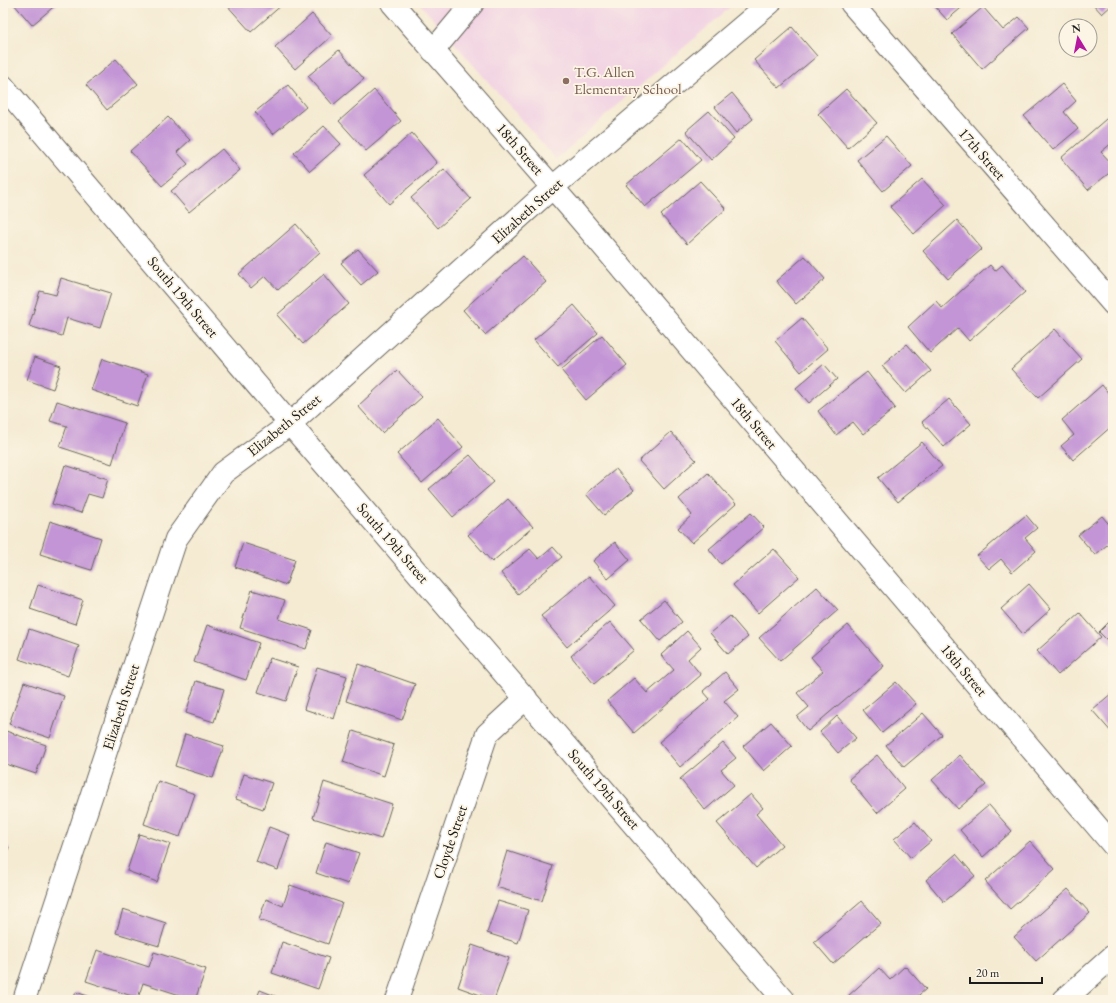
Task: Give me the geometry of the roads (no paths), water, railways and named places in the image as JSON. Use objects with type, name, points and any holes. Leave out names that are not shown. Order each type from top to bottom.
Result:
[{"type":"street","name":"18th Street","points":[[392,3],[553,188],[1113,845]]},
{"type":"street","points":[[433,51],[473,3]]},
{"type":"street","name":"Elizabeth Street","points":[[24,1000],[176,538],[223,473],[290,424],[553,188],[770,3]]},
{"type":"street","name":"17th Street","points":[[851,3],[1113,304]]},
{"type":"street","name":"South 19th Street","points":[[3,86],[290,424],[784,1000]]},
{"type":"street","name":"Cloyde Street","points":[[397,1000],[487,734],[526,698]]},
{"type":"street","points":[[1064,1000],[1113,956]]},
{"type":"place","name":"T.G. Allen Elementary School","points":[[566,81]]}]
